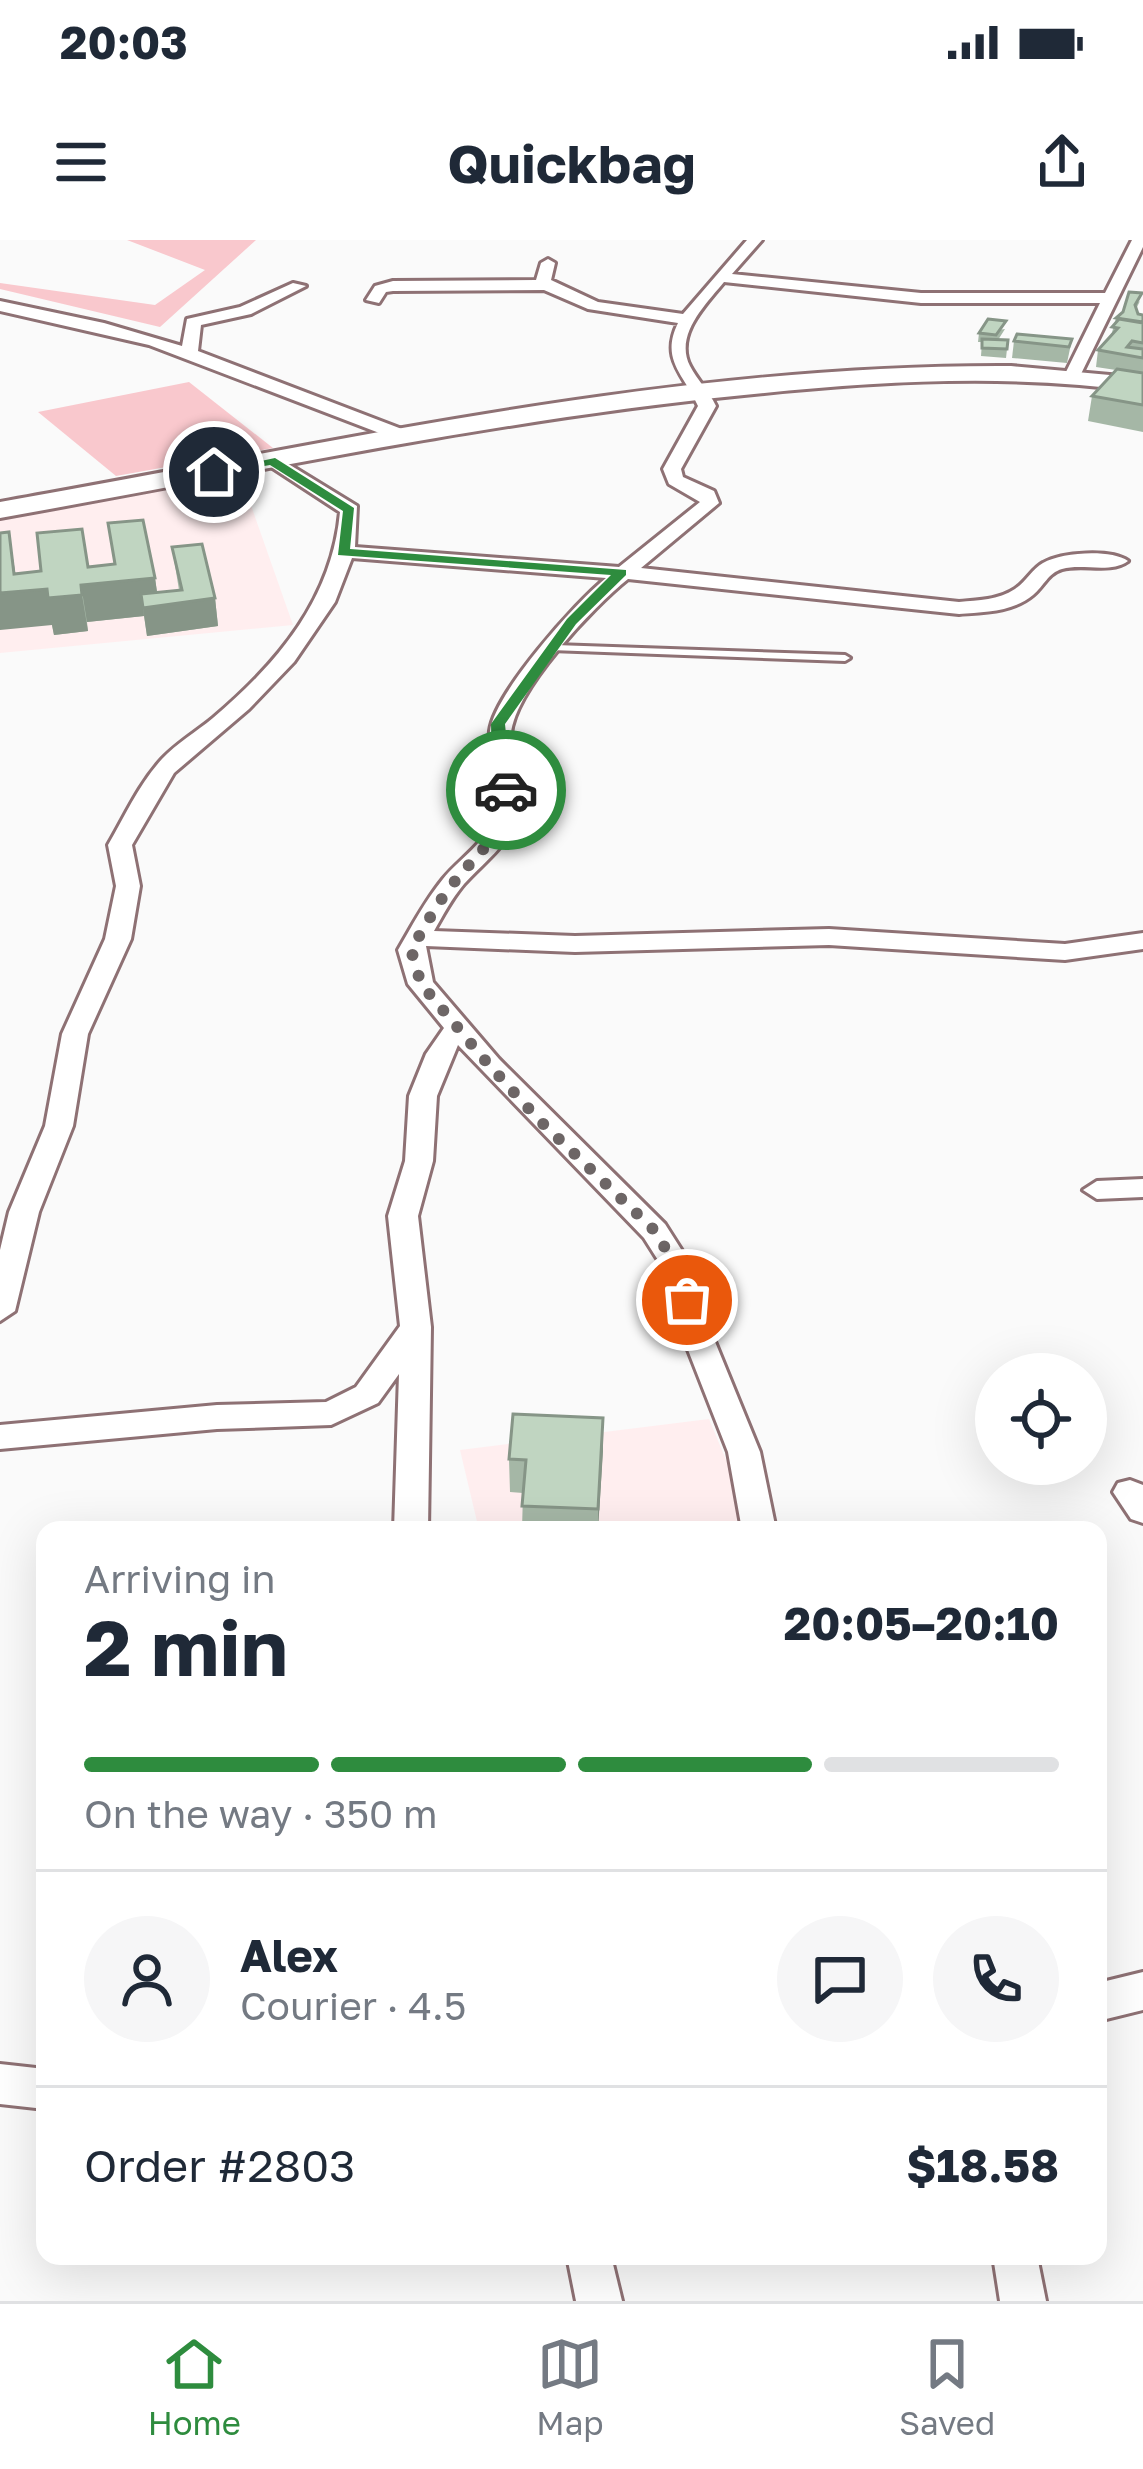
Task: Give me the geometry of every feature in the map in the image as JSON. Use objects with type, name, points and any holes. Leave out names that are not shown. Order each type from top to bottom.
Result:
[{"type":"street","points":[[755,240],[687,319],[676,348],[680,364],[702,390],[706,409],[672,469],[675,480],[707,495],[710,503],[622,572],[571,622],[498,724],[506,790],[504,821],[481,857],[438,903],[411,950],[421,984],[457,1028],[538,1119],[655,1231],[677,1268],[696,1332],[744,1452],[757,1521]]},
{"type":"street","points":[[1072,376],[1139,240]]},
{"type":"street","points":[[548,263],[542,280],[547,285],[602,309],[687,319]]},
{"type":"street","points":[[724,278],[921,298],[1110,298]]},
{"type":"street","points":[[374,300],[388,286],[547,285]]},
{"type":"street","points":[[190,351],[193,322],[248,310],[298,286]]},
{"type":"street","points":[[0,306],[77,320],[190,351],[400,435]]},
{"type":"street","points":[[0,510],[400,435],[702,390],[946,373],[1072,376],[1143,385]]},
{"type":"street","points":[[0,1311],[24,1212],[59,1126],[75,1034],[118,939],[128,886],[120,845],[173,759],[219,725],[288,658],[335,579],[350,510],[271,461]]},
{"type":"street","points":[[343,552],[622,572],[958,608],[998,605],[1025,592],[1046,569],[1061,562],[1118,561]]},
{"type":"street","points":[[418,938],[575,944],[829,937],[1065,952],[1143,941]]},
{"type":"street","points":[[411,1521],[416,1327],[403,1216],[419,1161],[424,1096],[440,1054],[457,1028]]},
{"type":"street","points":[[1097,1190],[1143,1188]]},
{"type":"street","points":[[0,1437],[217,1417],[331,1413],[367,1395],[416,1327]]},
{"type":"street","points":[[1107,2000],[1143,1991]]},
{"type":"street","points":[[0,2084],[36,2088]]},
{"type":"street","points":[[591,2265],[599,2301]]},
{"type":"street","points":[[1017,2265],[1023,2301]]},
{"type":"lane","points":[[555,648],[844,658]]},
{"type":"shaded area","points":[[127,240],[256,240],[160,327],[0,289],[0,283],[155,305],[205,270]]},
{"type":"shaded area","points":[[189,382],[273,448],[116,476],[38,412]]},
{"type":"shaded area","points":[[240,474],[293,625],[0,653],[0,517]]},
{"type":"shaded area","points":[[709,1419],[739,1491],[737,1521],[477,1521],[460,1450]]},
{"type":"building","points":[[1129,292],[1142,293],[1135,305],[1143,322],[1116,318]]},
{"type":"building","points":[[988,319],[1006,321],[996,335],[979,333]]},
{"type":"building","points":[[1119,319],[1143,323],[1143,343],[1132,341],[1127,347],[1143,349],[1143,358],[1098,350],[1118,328],[1112,327]]},
{"type":"building","points":[[1017,334],[1072,339],[1069,347],[1014,341]]},
{"type":"building","points":[[982,339],[1008,340],[1007,349],[982,348]]},
{"type":"building","points":[[1117,369],[1143,373],[1143,405],[1092,396]]},
{"type":"building","points":[[143,520],[155,578],[81,585],[82,595],[48,598],[47,589],[0,593],[0,533],[9,532],[14,574],[41,571],[37,533],[82,529],[88,567],[115,564],[108,523]]},
{"type":"building","points":[[202,544],[215,598],[143,608],[141,594],[182,590],[172,547]]},
{"type":"building","points":[[513,1414],[603,1418],[598,1509],[522,1506],[526,1460],[509,1459]]},
{"type":"way so far","points":[[506,790],[504,821],[481,857],[438,903],[411,950],[421,984],[538,1119],[655,1231],[677,1268],[687,1300]]},
{"type":"route","points":[[214,472],[271,461],[314,485],[350,510],[343,552],[622,572],[571,622],[498,724],[506,790]]}]
